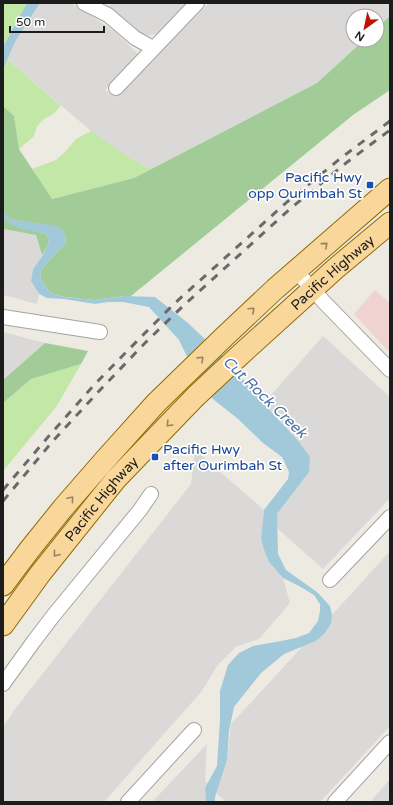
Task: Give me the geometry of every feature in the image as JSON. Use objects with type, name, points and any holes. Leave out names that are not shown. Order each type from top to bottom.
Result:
[{"type":"main road","name":"Pacific Highway","points":[[3,585],[30,549],[85,482],[156,403],[296,270],[390,189]]},
{"type":"main road","name":"Pacific Highway","points":[[3,626],[40,574],[116,479],[196,396],[240,354],[335,268],[390,223]]},
{"type":"street","points":[[84,3],[108,15],[135,38],[153,48]]},
{"type":"street","points":[[116,88],[197,3]]},
{"type":"street","points":[[296,270],[326,304],[390,370]]},
{"type":"street","points":[[3,317],[100,332]]},
{"type":"street","points":[[3,684],[39,635],[140,510],[151,494]]},
{"type":"street","points":[[330,580],[390,517]]},
{"type":"street","points":[[128,802],[194,730]]},
{"type":"street","points":[[335,802],[390,742]]},
{"type":"shaded area","points":[[40,3],[71,3],[114,31],[139,55],[105,90],[115,97],[209,3],[390,3],[390,16],[385,21],[385,8],[345,8],[345,48],[355,48],[317,83],[151,169],[130,158],[91,131],[7,59],[15,42]]},
{"type":"shaded area","points":[[112,3],[188,3],[157,34],[143,36],[108,8]]},
{"type":"shaded area","points":[[3,229],[36,235],[42,255],[33,269],[31,281],[39,294],[37,304],[3,295]]},
{"type":"shaded area","points":[[375,290],[390,303],[390,353],[354,314]]},
{"type":"shaded area","points":[[3,332],[45,343],[3,380]]},
{"type":"shaded area","points":[[323,336],[390,397],[390,498],[323,569],[277,528],[277,514],[309,472],[263,403]]},
{"type":"shaded area","points":[[195,450],[264,510],[261,539],[264,550],[269,562],[283,578],[290,603],[259,639],[237,646],[217,666],[202,691],[104,802],[3,802],[3,727],[15,709],[191,484]]},
{"type":"shaded area","points":[[390,551],[390,726],[320,802],[226,802],[216,793],[227,760],[231,724],[303,646],[316,641],[331,624],[332,615]]},
{"type":"shaded area","points":[[207,744],[205,781],[208,783],[205,788],[206,802],[152,802]]},
{"type":"shaded area","points":[[390,779],[390,802],[370,802]]},
{"type":"green space","points":[[3,3],[27,3],[3,47]]},
{"type":"green space","points":[[390,16],[390,90],[353,115],[131,296],[94,300],[65,297],[51,293],[44,285],[40,277],[41,270],[65,244],[66,236],[61,229],[6,218],[11,224],[46,234],[49,239],[48,245],[42,255],[36,235],[3,229],[3,106],[14,116],[19,149],[52,199],[134,178],[317,83],[355,48],[385,48],[385,21]]},
{"type":"green space","points":[[7,59],[61,106],[37,126],[34,136],[19,149],[14,116],[3,106],[3,71]]},
{"type":"green space","points":[[91,131],[130,158],[151,169],[134,178],[51,199],[32,169],[56,160],[76,139]]},
{"type":"green space","points":[[45,343],[88,351],[81,364],[31,379],[3,403],[3,380]]},
{"type":"green space","points":[[81,364],[56,407],[3,471],[3,403],[31,379]]},
{"type":"water","points":[[27,3],[40,3],[15,42],[3,71],[3,47]]},
{"type":"water","points":[[5,217],[13,220],[53,225],[61,229],[66,236],[65,244],[41,270],[40,277],[44,285],[51,293],[65,297],[94,300],[125,296],[155,297],[188,323],[226,359],[263,403],[299,442],[310,457],[309,472],[277,514],[278,554],[286,570],[317,592],[330,606],[332,615],[331,624],[324,634],[316,641],[284,654],[261,673],[234,707],[229,731],[227,760],[215,797],[215,802],[206,802],[205,788],[217,766],[220,691],[228,665],[239,653],[253,646],[296,638],[309,633],[318,621],[320,604],[314,595],[283,578],[269,562],[261,539],[264,510],[288,479],[289,472],[282,457],[263,443],[237,418],[214,400],[202,387],[179,340],[149,307],[123,302],[95,304],[47,298],[39,294],[31,281],[33,269],[48,245],[49,239],[46,234],[19,228],[11,224]]},
{"type":"waterway","name":"Cut Rock Creek","points":[[3,213],[9,220]]},
{"type":"railway","points":[[3,490],[94,385],[175,303],[287,202],[341,158],[390,121]]},
{"type":"railway","points":[[3,501],[52,442],[146,342],[182,307],[291,208],[346,163],[390,130]]},
{"type":"place","name":"Pacific Hwy opp Ourimbah St","points":[[370,185]]},
{"type":"place","name":"Pacific Hwy after Ourimbah St","points":[[155,457]]}]
